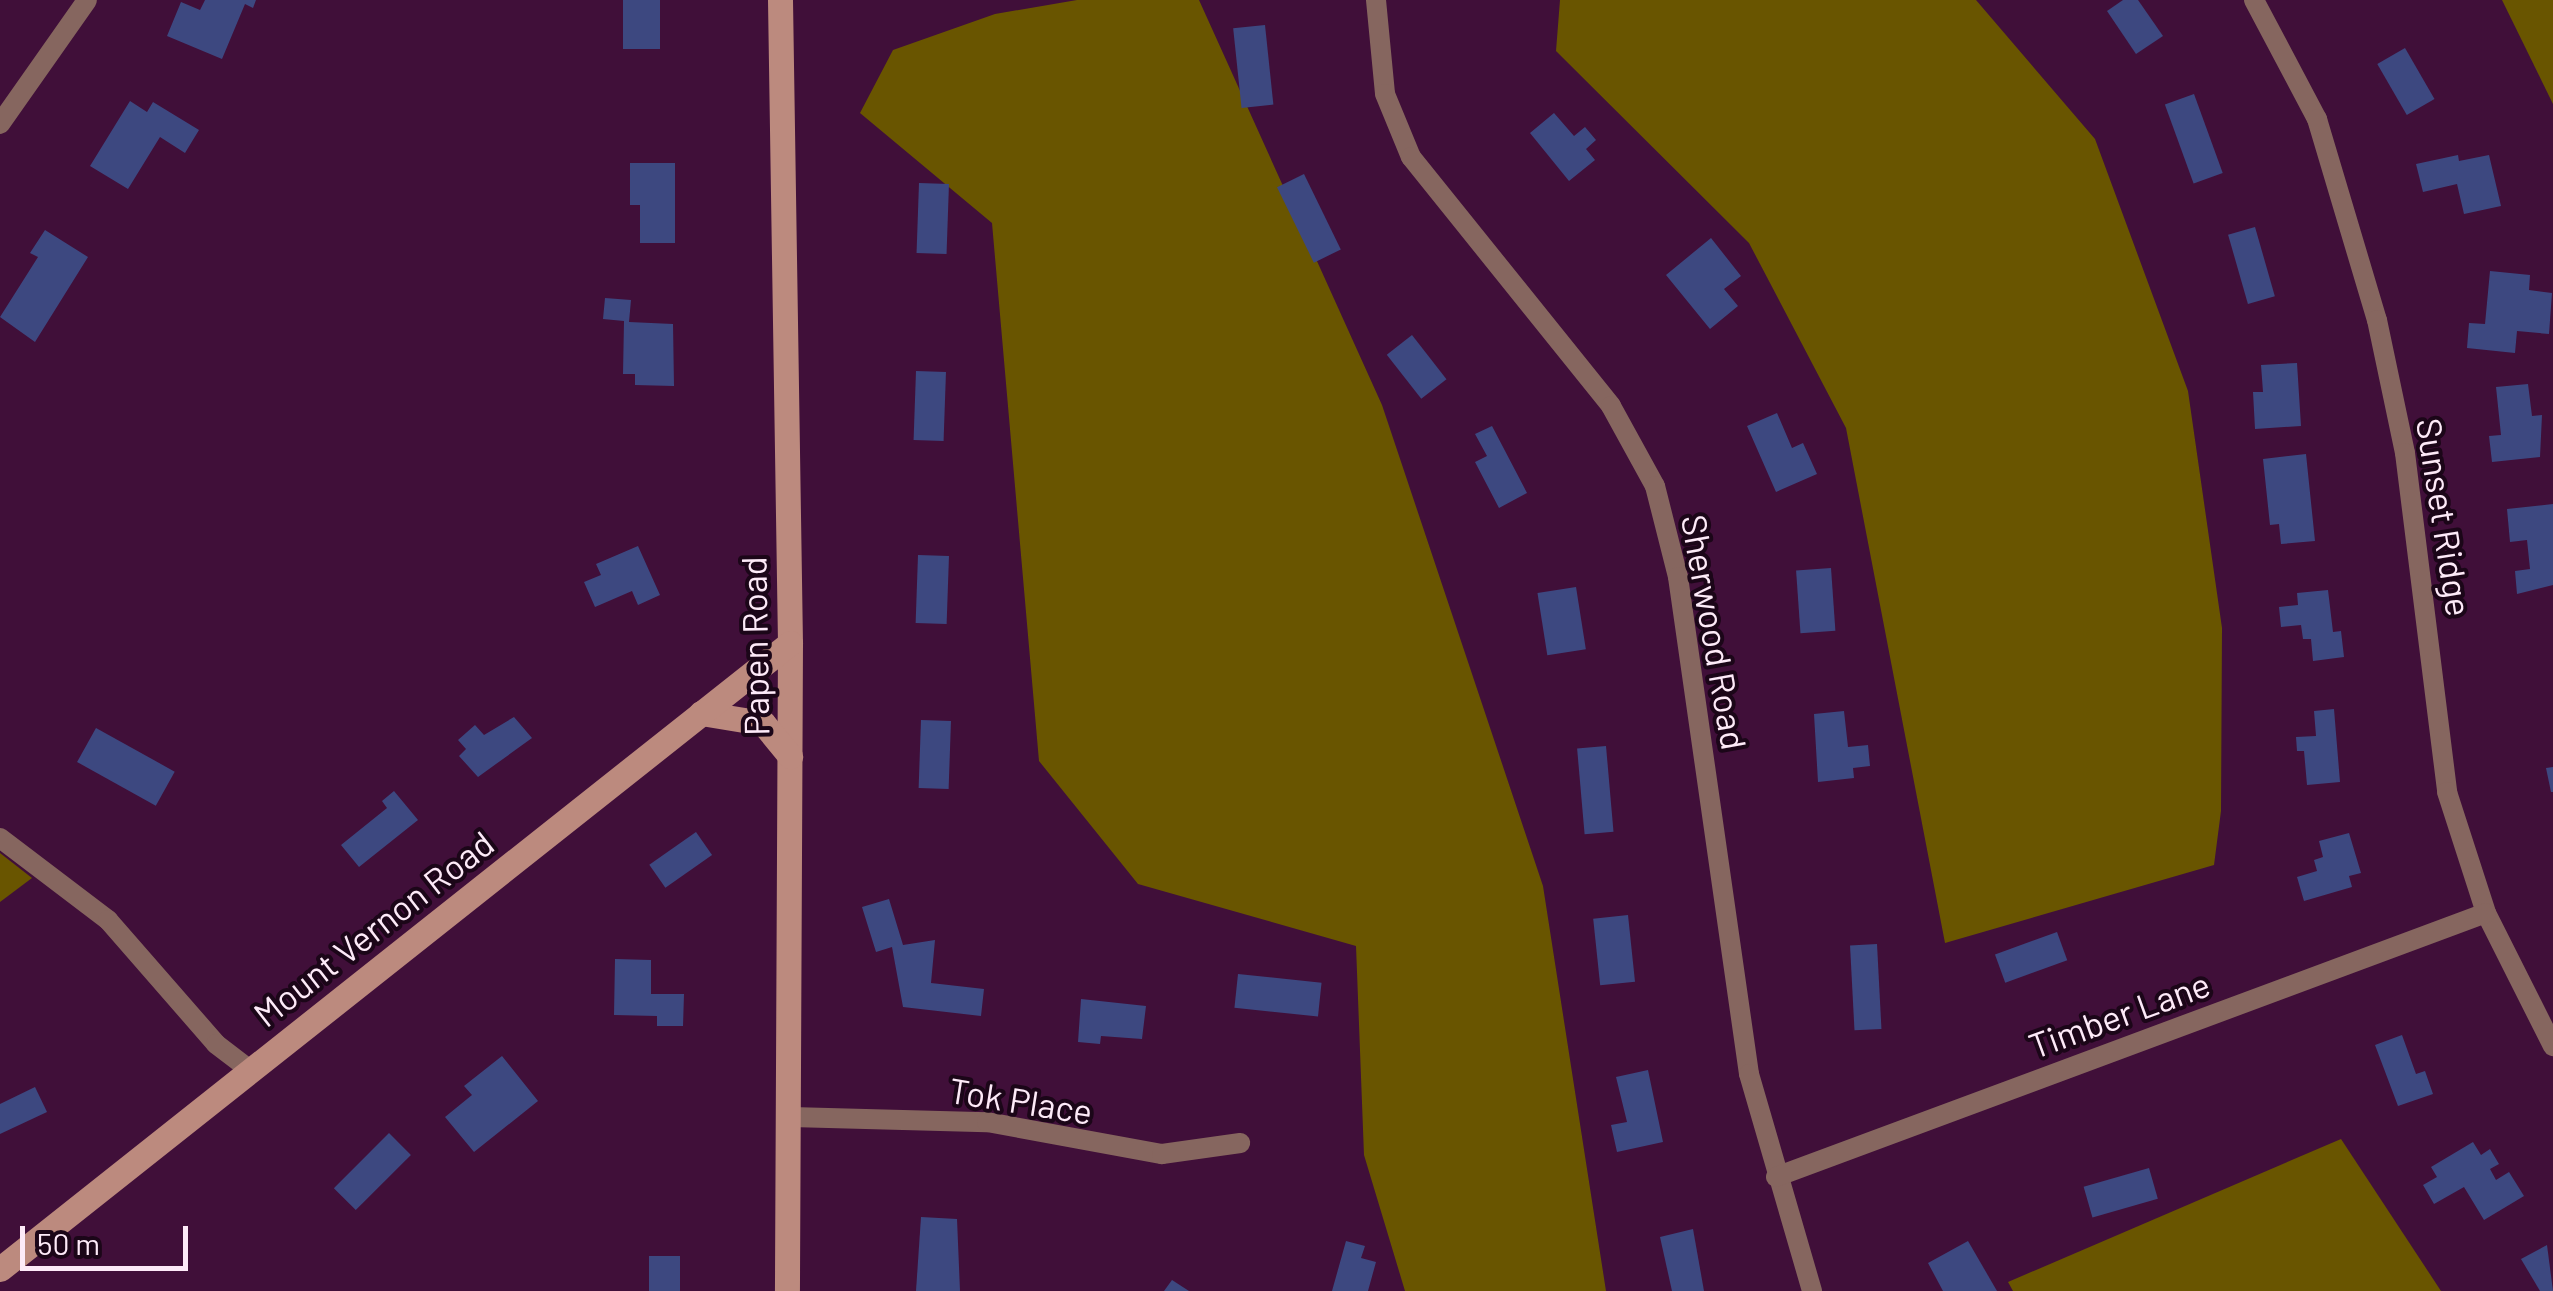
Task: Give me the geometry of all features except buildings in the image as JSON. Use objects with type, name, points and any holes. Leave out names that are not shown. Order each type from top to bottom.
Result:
[{"type":"street","points":[[0,124],[87,0]]},
{"type":"street","name":"Papen Road","points":[[780,0],[790,643],[791,1117],[787,1291]]},
{"type":"street","name":"Sherwood Road","points":[[1376,0],[1385,94],[1411,157],[1611,406],[1656,486],[1678,576],[1749,1074],[1812,1291]]},
{"type":"street","name":"Sunset Ridge","points":[[2254,0],[2316,119],[2378,320],[2406,453],[2447,792],[2486,913],[2553,1046]]},
{"type":"street","name":"Mount Vernon Road","points":[[0,1268],[790,643]]},
{"type":"street","points":[[701,713],[764,723],[790,756]]},
{"type":"street","points":[[0,838],[108,920],[216,1044],[250,1070]]},
{"type":"street","name":"Timber Lane","points":[[1776,1177],[2486,913]]},
{"type":"street","name":"Tok Place","points":[[791,1117],[987,1122],[1162,1154],[1240,1143]]},
{"type":"shaded area","points":[[1077,0],[1199,0],[1382,405],[1543,886],[1606,1291],[1405,1291],[1364,1155],[1356,946],[1138,884],[1039,761],[992,223],[860,113],[893,50],[995,14]]},
{"type":"shaded area","points":[[1560,0],[1976,0],[2095,139],[2188,391],[2222,628],[2221,811],[2214,865],[1945,943],[1846,428],[1749,243],[1556,51]]},
{"type":"shaded area","points":[[2502,0],[2553,0],[2553,104]]},
{"type":"shaded area","points":[[0,853],[32,878],[0,902]]},
{"type":"shaded area","points":[[2341,1139],[2441,1291],[2013,1291],[2008,1282]]}]
